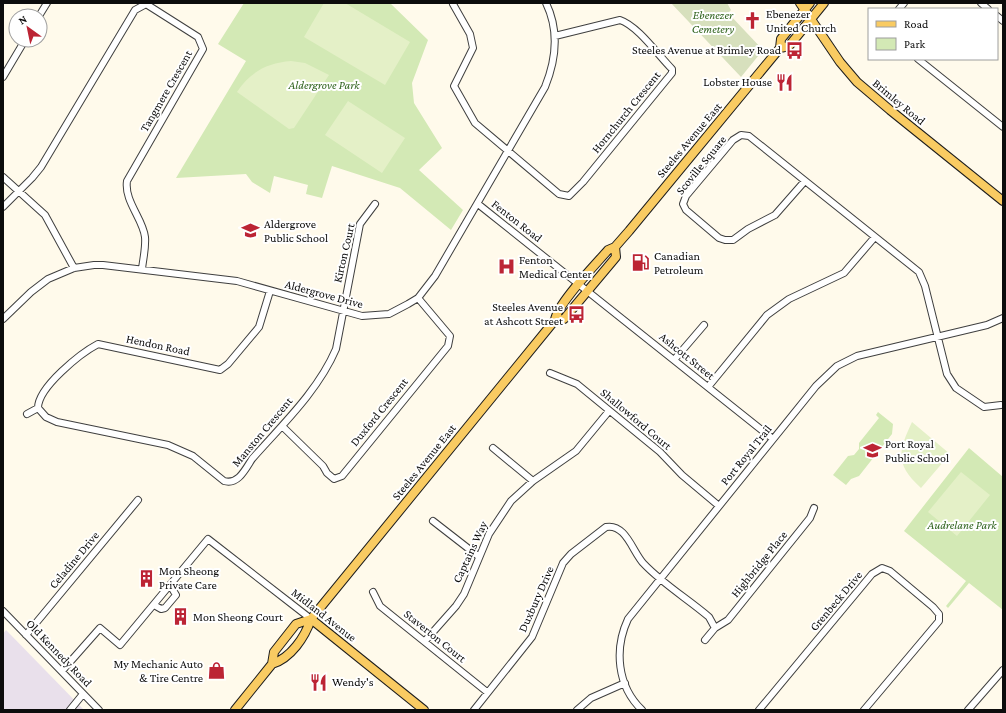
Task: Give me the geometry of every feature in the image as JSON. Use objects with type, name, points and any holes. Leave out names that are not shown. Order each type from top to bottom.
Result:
[{"type":"main road","name":"Steeles Avenue East","points":[[272,664],[283,660],[306,632],[311,619],[555,320],[556,312],[608,250],[615,247],[780,48],[789,46],[824,3]]},
{"type":"main road","name":"Steeles Avenue East","points":[[780,48],[780,39],[805,5]]},
{"type":"main road","name":"Brimley Road","points":[[805,5],[810,20],[840,62],[874,97],[1003,201]]},
{"type":"main road","name":"Steeles Avenue East","points":[[555,320],[564,319],[616,257],[615,247]]},
{"type":"main road","name":"Steeles Avenue East","points":[[235,710],[272,664],[274,652],[296,624],[311,619]]},
{"type":"main road","name":"Midland Avenue","points":[[311,619],[424,710]]},
{"type":"street","name":"Aldergrove Drive","points":[[3,319],[40,284],[74,268],[103,265],[223,279],[270,290],[362,316],[381,316],[389,314],[418,298],[435,276],[548,82],[553,63],[555,36],[546,3]]},
{"type":"street","name":"Tangmere Crescent","points":[[19,191],[32,178],[50,154],[135,10],[146,4],[154,8],[198,37],[203,49],[127,180],[126,188],[128,195],[145,236],[142,269]]},
{"type":"street","points":[[453,4],[470,34],[473,48],[454,86],[458,96],[475,123],[509,151]]},
{"type":"street","name":"Hornchurch Crescent","points":[[509,151],[559,194],[569,196],[583,182],[672,73],[672,69],[637,32],[625,22],[620,20],[555,36]]},
{"type":"street","points":[[3,77],[20,48]]},
{"type":"street","points":[[919,60],[1003,127]]},
{"type":"street","name":"Scoville Square","points":[[804,182],[775,215],[748,228],[733,240],[719,238],[686,210],[683,204],[686,196],[733,140],[741,135],[749,136],[804,182],[919,272],[925,286],[936,337],[947,374],[956,388],[984,407],[1002,405]]},
{"type":"street","points":[[3,177],[45,215],[74,268]]},
{"type":"street","points":[[3,207],[19,191]]},
{"type":"street","name":"Kirton Court","points":[[342,311],[360,224],[375,204]]},
{"type":"street","name":"Fenton Road","points":[[478,204],[587,291]]},
{"type":"street","points":[[708,387],[767,315],[788,299],[844,273],[874,238]]},
{"type":"street","name":"Hendon Road","points":[[38,408],[40,398],[60,372],[98,344],[220,370],[228,364],[259,327],[270,290]]},
{"type":"street","name":"Ashcott Street","points":[[587,291],[773,439]]},
{"type":"street","name":"Duxford Crescent","points":[[282,426],[323,466],[326,473],[334,479],[342,476],[448,346],[450,336],[418,298]]},
{"type":"street","name":"Manston Crescent","points":[[38,408],[46,417],[57,422],[168,445],[193,456],[218,478],[230,483],[243,474],[252,459],[282,426],[320,380],[336,349],[342,311]]},
{"type":"street","name":"Port Royal Trail","points":[[642,710],[625,683],[620,660],[622,634],[633,612],[816,386],[842,363],[863,354],[987,325],[1003,318]]},
{"type":"street","points":[[674,360],[704,325]]},
{"type":"street","name":"Shallowford Court","points":[[550,373],[577,384],[609,412],[660,452],[682,475],[719,506]]},
{"type":"street","points":[[27,414],[38,408]]},
{"type":"street","name":"Captains Way","points":[[425,641],[456,606],[464,594],[478,556],[489,534],[511,502],[532,481],[576,451],[609,412]]},
{"type":"street","points":[[493,448],[532,481]]},
{"type":"street","name":"Celadine Drive","points":[[26,635],[138,500]]},
{"type":"street","name":"Highbridge Place","points":[[705,640],[715,628],[728,620],[810,518],[814,508]]},
{"type":"street","points":[[434,521],[478,556]]},
{"type":"street","name":"Duxbury Drive","points":[[474,710],[532,637],[564,563],[571,554],[606,528],[613,527],[622,532],[644,564],[661,578]]},
{"type":"street","name":"Midland Avenue","points":[[170,585],[208,539],[311,619]]},
{"type":"street","name":"Grenbeck Drive","points":[[759,710],[872,574],[882,568],[890,571],[933,607],[939,614],[939,621],[864,710]]},
{"type":"street","points":[[661,578],[708,617],[715,628]]},
{"type":"street","points":[[62,671],[100,628],[120,645],[170,585],[176,595],[164,608],[161,609],[154,605]]},
{"type":"street","name":"Staverton Court","points":[[374,592],[380,606],[487,692]]},
{"type":"street","name":"Old Kennedy Road","points":[[3,611],[99,710]]},
{"type":"street","points":[[968,710],[1003,670]]},
{"type":"street","points":[[577,710],[591,698],[625,683]]},
{"type":"street","points":[[70,710],[83,694]]},
{"type":"shaded area","points":[[6,630],[84,710],[3,710],[3,634]]},
{"type":"green space","name":"Aldergrove Park","points":[[244,3],[390,3],[428,40],[412,83],[414,103],[442,148],[419,170],[463,210],[451,230],[400,188],[332,166],[322,198],[306,194],[308,185],[274,176],[270,193],[252,182],[246,174],[176,178],[246,61],[218,44]]},
{"type":"green space","points":[[324,3],[345,3],[410,42],[385,85],[304,37]]},
{"type":"green space","name":"Ebenezer Cemetery","points":[[671,3],[727,3],[731,10],[728,13],[763,50],[741,77]]},
{"type":"green space","points":[[291,61],[305,63],[329,75],[294,128],[289,129],[237,92],[253,74],[267,66]]},
{"type":"green space","points":[[348,101],[405,138],[382,173],[325,135]]},
{"type":"green space","points":[[878,412],[893,424],[892,434],[859,476],[851,479],[846,485],[833,475],[848,456],[854,455],[859,449],[859,443],[879,418],[876,415]]},
{"type":"green space","points":[[912,422],[950,454],[921,488],[907,472],[903,464],[902,457],[904,442]]},
{"type":"green space","name":"Audrelane Park","points":[[969,448],[1003,477],[1003,610],[969,583],[948,608],[946,606],[966,581],[904,531]]},
{"type":"green space","points":[[961,472],[990,495],[957,536],[928,512]]},
{"type":"place","name":"Ebenezer United Church","points":[[753,21]]},
{"type":"place","name":"Steeles Avenue at Brimley Road","points":[[794,50]]},
{"type":"place","name":"Lobster House","points":[[785,82]]},
{"type":"place","name":"Aldergrove Public School","points":[[251,231]]},
{"type":"place","name":"Canadian Petroleum","points":[[641,263]]},
{"type":"place","name":"Fenton Medical Center","points":[[506,267]]},
{"type":"place","name":"Steeles Avenue at Ashcott Street","points":[[576,314]]},
{"type":"place","name":"Port Royal Public School","points":[[872,451]]},
{"type":"place","name":"Mon Sheong Private Care","points":[[146,578]]},
{"type":"place","name":"Mon Sheong Court","points":[[180,617]]},
{"type":"place","name":"My Mechanic Auto & Tire Centre","points":[[216,671]]},
{"type":"place","name":"Wendy's","points":[[319,682]]}]
